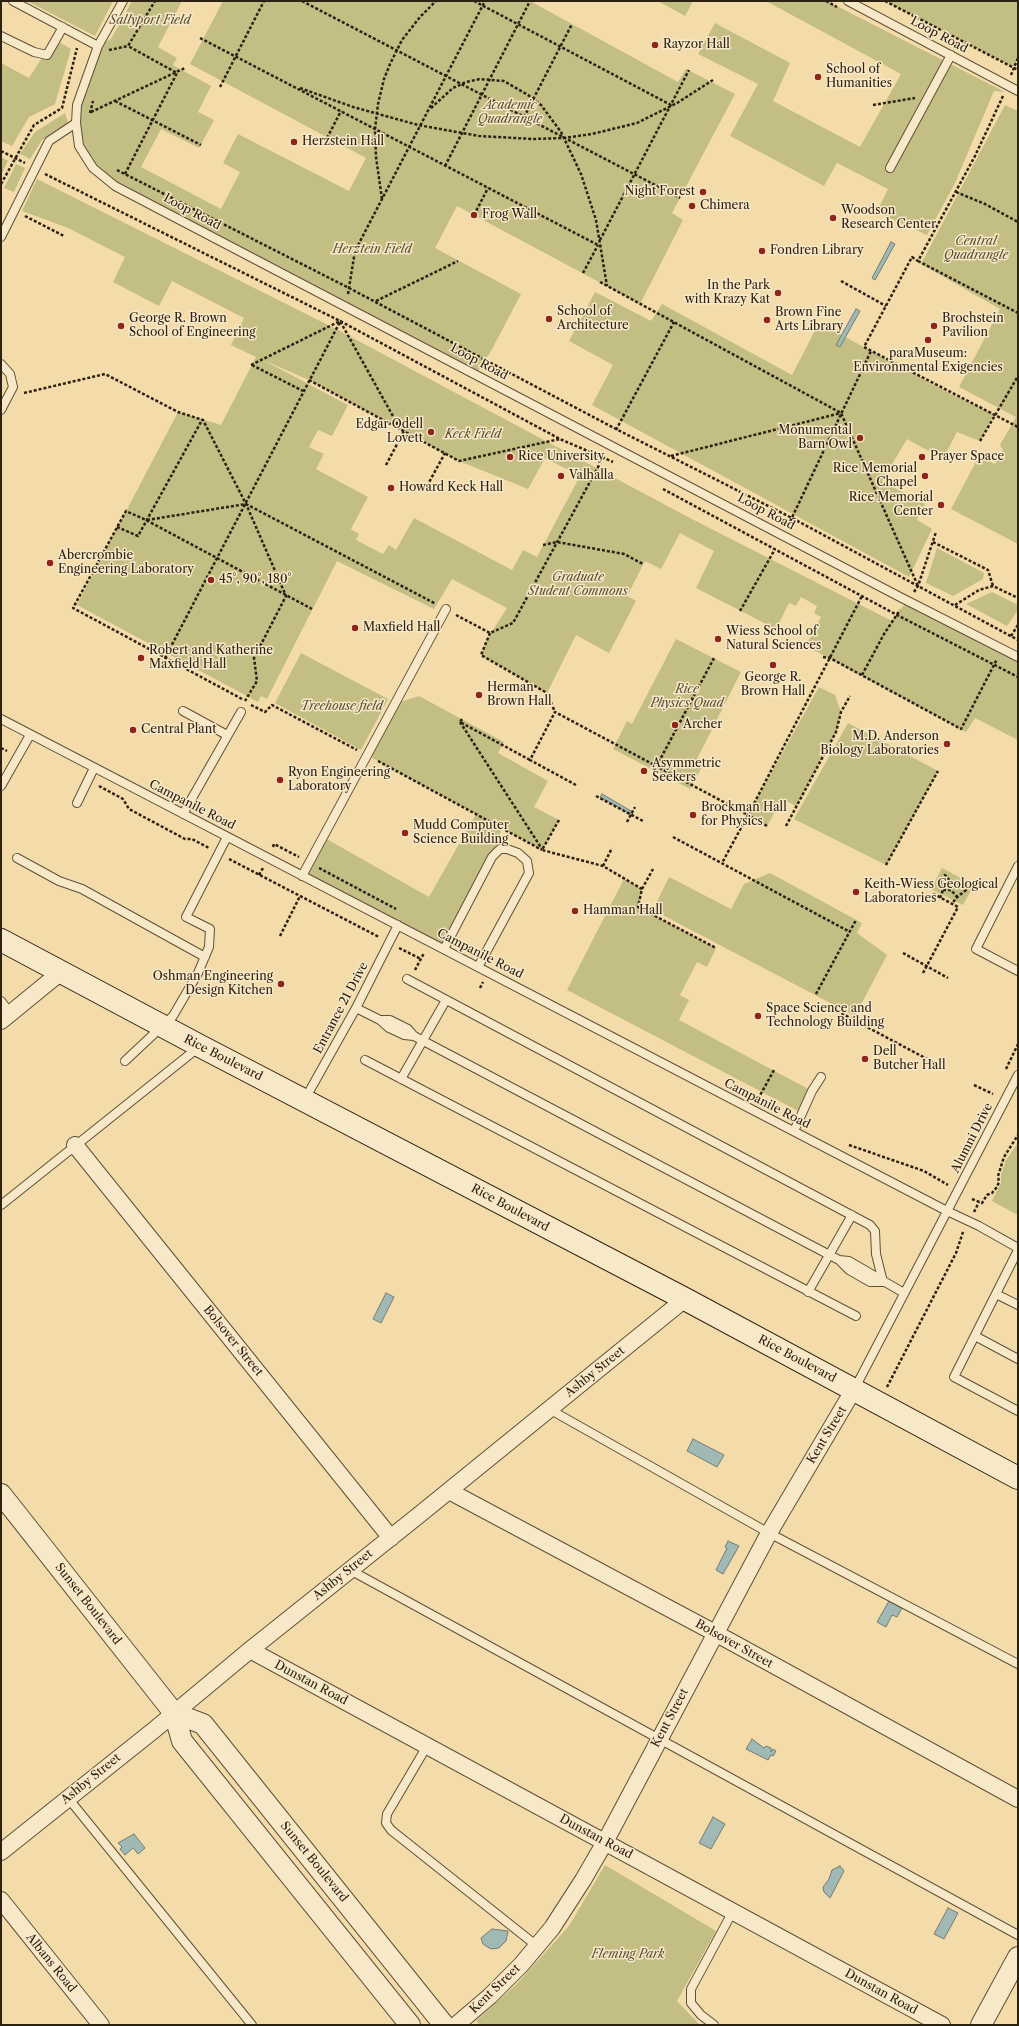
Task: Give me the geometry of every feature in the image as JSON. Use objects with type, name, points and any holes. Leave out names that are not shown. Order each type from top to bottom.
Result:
[{"type":"main road","name":"Rice Boulevard","points":[[1,940],[200,1046],[685,1299],[1018,1478]]},
{"type":"street","points":[[4,1012],[61,972]]},
{"type":"street","name":"Bolsover Street","points":[[75,1145],[391,1538]]},
{"type":"street","name":"Ashby Street","points":[[1,1852],[685,1299]]},
{"type":"street","name":"Kent Street","points":[[456,2025],[490,1996],[521,1965],[556,1922],[605,1842],[769,1532],[854,1389]]},
{"type":"street","name":"Bolsover Street","points":[[449,1491],[715,1633],[1018,1799]]},
{"type":"street","name":"Sunset Boulevard","points":[[1,1494],[174,1713],[182,1741],[410,2025]]},
{"type":"street","name":"Dunstan Road","points":[[250,1650],[942,2025]]},
{"type":"street","name":"Sunset Boulevard","points":[[174,1713],[203,1724],[444,2025]]},
{"type":"street","name":"Albans Road","points":[[1,1900],[101,2025]]},
{"type":"street","points":[[981,2025],[1018,1957]]},
{"type":"lane","points":[[13,1],[83,37],[101,49]]},
{"type":"lane","name":"Loop Road","points":[[123,1],[77,105],[76,123],[79,146],[93,168],[115,186],[346,305],[907,601],[1018,657]]},
{"type":"lane","name":"Loop Road","points":[[848,1],[1018,91]]},
{"type":"lane","points":[[1,36],[34,52],[47,55],[63,27]]},
{"type":"lane","points":[[890,168],[951,55]]},
{"type":"lane","points":[[1,237],[49,141],[76,123]]},
{"type":"lane","points":[[1,364],[10,374],[13,388],[1,410]]},
{"type":"lane","points":[[302,876],[446,609]]},
{"type":"lane","points":[[183,711],[227,735]]},
{"type":"lane","points":[[184,814],[241,712]]},
{"type":"lane","name":"Campanile Road","points":[[1,719],[752,1110],[969,1221],[1018,1249]]},
{"type":"lane","points":[[1,786],[30,735]]},
{"type":"lane","points":[[77,803],[94,768]]},
{"type":"lane","points":[[125,1061],[173,1016],[205,957],[209,947],[210,929],[186,917],[227,837]]},
{"type":"lane","points":[[444,949],[492,857],[500,849],[508,848],[518,853],[527,862],[529,873],[478,967]]},
{"type":"lane","points":[[17,858],[59,881],[82,889],[205,957]]},
{"type":"lane","points":[[1018,866],[976,949],[1018,971]]},
{"type":"lane","name":"Entrance 21 Drive","points":[[304,1100],[356,1008],[398,925]]},
{"type":"lane","points":[[408,980],[873,1227],[876,1254],[883,1282]]},
{"type":"lane","points":[[401,1079],[446,1000]]},
{"type":"lane","points":[[356,1008],[380,1020],[389,1028],[404,1035],[414,1036],[423,1040],[839,1260],[849,1261],[876,1275],[883,1282],[904,1293]]},
{"type":"lane","points":[[1,1205],[200,1046]]},
{"type":"lane","points":[[365,1060],[856,1316]]},
{"type":"lane","name":"Alumni Drive","points":[[854,1389],[1018,1075]]},
{"type":"lane","points":[[794,1131],[812,1091],[821,1077]]},
{"type":"lane","points":[[808,1292],[852,1215]]},
{"type":"lane","points":[[1018,1249],[954,1377],[1018,1411]]},
{"type":"lane","points":[[996,1294],[1018,1305]]},
{"type":"lane","points":[[975,1336],[1018,1359]]},
{"type":"lane","points":[[549,1409],[769,1532],[1018,1664]]},
{"type":"lane","points":[[350,1570],[660,1738],[1018,1935]]},
{"type":"lane","points":[[428,1746],[388,1814],[386,1823],[391,1830],[537,1946]]},
{"type":"lane","points":[[68,1798],[252,2025]]},
{"type":"lane","points":[[714,2025],[701,2015],[691,2002],[691,1989],[733,1911]]},
{"type":"path","points":[[128,46],[155,1]]},
{"type":"path","points":[[220,87],[264,1]]},
{"type":"path","points":[[302,1],[680,198]]},
{"type":"path","points":[[382,199],[376,157],[376,129],[377,114],[384,79],[396,50],[420,17],[436,1]]},
{"type":"path","points":[[474,1],[670,106]]},
{"type":"path","points":[[165,658],[340,321],[346,305],[355,251],[485,1]]},
{"type":"path","points":[[445,166],[530,1]]},
{"type":"path","points":[[885,1],[1018,70]]},
{"type":"path","points":[[524,117],[572,24]]},
{"type":"path","points":[[1,184],[34,125],[62,108],[76,51],[83,37]]},
{"type":"path","points":[[200,38],[598,245]]},
{"type":"path","points":[[101,49],[128,46],[177,73]]},
{"type":"path","points":[[918,261],[975,156],[1018,58]]},
{"type":"path","points":[[90,112],[185,68]]},
{"type":"path","points":[[583,273],[689,70]]},
{"type":"path","points":[[125,174],[177,73]]},
{"type":"path","points":[[428,111],[442,96],[461,84],[480,79],[510,84],[534,99],[552,119],[578,165],[588,194],[600,241],[607,286]]},
{"type":"path","points":[[290,85],[377,114],[420,126],[462,134],[511,139],[564,138],[626,126],[670,106],[713,80]]},
{"type":"path","points":[[873,105],[929,95]]},
{"type":"path","points":[[89,118],[94,97]]},
{"type":"path","points":[[115,101],[201,146]]},
{"type":"path","points":[[327,138],[341,111]]},
{"type":"path","points":[[1,151],[340,321],[560,438],[616,464]]},
{"type":"path","points":[[113,167],[376,302],[670,457],[792,518],[1018,640]]},
{"type":"path","points":[[474,215],[488,188]]},
{"type":"path","points":[[956,192],[985,204],[1018,222]]},
{"type":"path","points":[[14,211],[64,236]]},
{"type":"path","points":[[1018,313],[912,257],[864,348],[1018,427]]},
{"type":"path","points":[[376,302],[458,261]]},
{"type":"path","points":[[841,281],[886,306]]},
{"type":"path","points":[[600,282],[841,413],[918,586]]},
{"type":"path","points":[[303,391],[251,365],[340,321]]},
{"type":"path","points":[[340,321],[399,428]]},
{"type":"path","points":[[674,322],[608,444],[603,458],[513,623],[490,633],[481,655],[548,693],[555,712],[748,814],[767,826]]},
{"type":"path","points":[[740,611],[784,535],[871,351]]},
{"type":"path","points":[[13,388],[24,393],[105,374],[178,412],[203,420],[246,504],[286,596]]},
{"type":"path","points":[[980,440],[994,414],[1018,376]]},
{"type":"path","points":[[309,380],[459,461],[560,438]]},
{"type":"path","points":[[670,457],[841,413]]},
{"type":"path","points":[[117,528],[138,536],[203,420]]},
{"type":"path","points":[[386,465],[404,431]]},
{"type":"path","points":[[427,486],[445,453]]},
{"type":"path","points":[[657,486],[897,615],[1018,677]]},
{"type":"path","points":[[146,520],[246,504],[490,633]]},
{"type":"path","points":[[312,609],[286,596],[276,588],[146,520],[126,512],[73,608],[245,702],[265,712],[272,706],[367,755],[542,850],[603,866],[642,889]]},
{"type":"path","points":[[862,675],[884,634],[918,586],[936,532]]},
{"type":"path","points":[[543,545],[558,542],[624,554],[644,564]]},
{"type":"path","points":[[933,542],[988,570],[993,586]]},
{"type":"path","points":[[955,605],[978,590],[993,586],[1018,598]]},
{"type":"path","points":[[245,702],[257,681],[254,658],[286,596]]},
{"type":"path","points":[[722,863],[862,596]]},
{"type":"path","points":[[824,657],[830,658],[961,729],[994,664],[1018,624]]},
{"type":"path","points":[[654,771],[714,658]]},
{"type":"path","points":[[786,826],[836,732],[841,712],[850,696]]},
{"type":"path","points":[[530,760],[555,712]]},
{"type":"path","points":[[460,722],[542,850]]},
{"type":"path","points":[[460,722],[576,785]]},
{"type":"path","points":[[886,865],[938,771]]},
{"type":"path","points":[[596,796],[643,821]]},
{"type":"path","points":[[626,822],[635,807]]},
{"type":"path","points":[[542,850],[559,820]]},
{"type":"path","points":[[673,837],[850,932]]},
{"type":"path","points":[[603,866],[612,848]]},
{"type":"path","points":[[653,869],[642,889],[638,907],[716,948]]},
{"type":"path","points":[[940,898],[943,890],[940,880],[945,875],[952,883],[963,883],[966,890],[957,897],[952,904]]},
{"type":"path","points":[[943,890],[953,891],[957,897]]},
{"type":"path","points":[[923,974],[958,907],[932,893]]},
{"type":"path","points":[[280,936],[300,896]]},
{"type":"path","points":[[816,994],[856,920]]},
{"type":"path","points":[[408,980],[430,942]]},
{"type":"path","points":[[903,953],[948,978]]},
{"type":"path","points":[[837,1011],[942,1067]]},
{"type":"path","points":[[752,1110],[774,1070]]},
{"type":"path","points":[[974,1085],[993,1094]]},
{"type":"path","points":[[886,1389],[956,1253],[960,1238],[979,1202],[982,1203],[987,1194],[992,1193],[997,1187],[999,1182],[998,1176],[1004,1158],[1018,1135]]},
{"type":"path","points":[[972,1198],[979,1202]]},
{"type":"green space","points":[[27,1],[113,1],[95,36]]},
{"type":"green space","name":"Academic Quadrangle","points":[[132,1],[182,1],[158,47],[177,58],[173,65],[211,86],[198,112],[214,120],[199,148],[161,129],[141,167],[221,209],[240,172],[223,163],[238,134],[349,191],[366,158],[190,64],[223,1],[530,1],[678,82],[686,69],[735,94],[672,213],[683,220],[640,304],[457,206],[435,248],[521,294],[491,351],[476,374],[115,186],[93,168],[78,142],[76,123],[98,46],[111,39]]},
{"type":"green space","points":[[658,1],[693,1],[685,16]]},
{"type":"green space","points":[[766,1],[827,1],[1005,92],[994,91],[955,183],[927,235],[877,212],[888,189],[837,163],[824,186],[730,136],[758,84],[698,54],[715,23],[790,63],[773,101],[860,147],[901,74]]},
{"type":"green space","points":[[885,1],[1018,1],[1018,58],[1013,67]]},
{"type":"green space","points":[[54,39],[71,49],[55,104],[29,117],[12,146],[1,141],[1,63],[29,78]]},
{"type":"green space","name":"Central Quadrangle","points":[[1005,105],[1018,111],[1018,544],[951,509],[979,456],[995,464],[1003,450],[1000,445],[1016,417],[959,387],[1000,309],[921,264]]},
{"type":"green space","points":[[65,113],[68,123],[42,140],[30,159],[20,154],[35,132]]},
{"type":"green space","points":[[1,157],[8,161],[1,175]]},
{"type":"green space","points":[[16,164],[25,168],[14,192],[4,188]]},
{"type":"green space","points":[[37,179],[336,329],[688,517],[892,621],[907,601],[1018,657],[1018,740],[975,718],[966,732],[806,646],[821,617],[814,613],[817,606],[801,597],[796,606],[789,603],[776,629],[696,588],[714,551],[680,533],[661,569],[645,561],[627,596],[636,601],[609,653],[576,635],[547,693],[481,655],[491,633],[507,608],[452,579],[434,609],[337,561],[267,699],[261,696],[258,702],[77,605],[178,412],[221,425],[256,357],[231,345],[244,318],[172,281],[159,306],[113,282],[125,257],[68,228],[22,211]],"holes":[[[263,360],[309,380],[459,461],[528,489],[545,458],[580,476],[537,557],[523,550],[512,570],[414,518],[396,550],[389,545],[383,554],[356,540],[359,534],[351,529],[368,497],[316,469],[324,454],[309,447],[318,430],[332,436],[348,405]]]},
{"type":"green space","points":[[595,292],[651,321],[662,304],[792,375],[819,323],[955,396],[994,414],[980,441],[957,432],[943,459],[907,439],[882,481],[925,504],[917,520],[932,529],[909,577],[592,405],[613,365],[569,341]]},
{"type":"green space","points":[[937,548],[984,573],[983,579],[953,596],[926,583]]},
{"type":"green space","points":[[992,592],[1018,605],[1018,610],[1007,626],[966,604]]},
{"type":"green space","name":"Rice Physics Quad","points":[[676,639],[741,672],[697,759],[704,763],[690,789],[613,749],[627,721],[632,724]]},
{"type":"green space","name":"Treehouse field","points":[[301,653],[388,699],[361,750],[275,703]]},
{"type":"green space","points":[[819,687],[835,695],[841,712],[836,732],[796,806],[782,799],[767,826],[748,815]]},
{"type":"green space","points":[[419,696],[504,742],[498,753],[548,781],[534,807],[559,820],[542,850],[502,828],[492,857],[444,949],[302,876],[323,837],[429,897],[476,814],[367,755],[394,704]]},
{"type":"green space","points":[[848,723],[938,771],[886,865],[794,819]]},
{"type":"green space","points":[[942,868],[974,885],[963,905],[931,889]]},
{"type":"green space","points":[[770,873],[862,923],[857,933],[887,955],[855,1016],[653,910],[669,877],[731,909],[744,884]]},
{"type":"green space","points":[[624,879],[642,889],[638,907],[716,948],[707,967],[697,962],[680,995],[689,1000],[679,1020],[812,1091],[802,1113],[567,990]]},
{"type":"green space","points":[[1018,1143],[1018,1215],[992,1201],[1001,1183],[1001,1175],[1006,1160]]},
{"type":"green space","name":"Fleming Park","points":[[605,1865],[716,1931],[677,2001],[700,2025],[480,2025],[476,2021],[516,1985],[569,1926]]},
{"type":"water","points":[[891,242],[895,244],[875,280],[872,278]]},
{"type":"water","points":[[856,309],[860,311],[840,347],[836,345]]},
{"type":"water","points":[[602,794],[633,812],[632,815],[600,797]]},
{"type":"water","points":[[386,1293],[394,1297],[381,1323],[373,1319]]},
{"type":"water","points":[[693,1439],[724,1455],[717,1467],[687,1451]]},
{"type":"water","points":[[728,1541],[739,1546],[723,1574],[716,1570],[727,1548],[725,1547]]},
{"type":"water","points":[[889,1601],[902,1608],[897,1617],[892,1615],[886,1627],[877,1622]]},
{"type":"water","points":[[752,1739],[764,1748],[766,1746],[771,1748],[771,1752],[773,1749],[776,1751],[773,1756],[771,1755],[768,1760],[746,1749]]},
{"type":"water","points":[[713,1817],[725,1824],[711,1849],[699,1843]]},
{"type":"water","points":[[134,1834],[145,1848],[138,1854],[133,1848],[125,1855],[120,1849],[122,1847],[118,1843]]},
{"type":"water","points":[[840,1866],[844,1871],[830,1898],[824,1892],[823,1887],[829,1879],[832,1870]]},
{"type":"water","points":[[948,1908],[958,1913],[944,1939],[934,1934]]},
{"type":"water","points":[[492,1929],[508,1931],[506,1941],[499,1948],[491,1949],[483,1944],[481,1938]]},
{"type":"place","name":"Rayzor Hall","points":[[655,45]]},
{"type":"place","name":"School of Humanities","points":[[818,77]]},
{"type":"place","name":"Herzstein Hall","points":[[294,142]]},
{"type":"place","name":"Night Forest","points":[[703,192]]},
{"type":"place","name":"Chimera","points":[[692,206]]},
{"type":"place","name":"Frog Wall","points":[[474,215]]},
{"type":"place","name":"Woodson Research Center","points":[[833,218]]},
{"type":"place","name":"Fondren Library","points":[[762,251]]},
{"type":"place","name":"In the Park with Krazy Kat","points":[[778,293]]},
{"type":"place","name":"School of Architecture","points":[[549,319]]},
{"type":"place","name":"Brown Fine Arts Library","points":[[767,320]]},
{"type":"place","name":"George R. Brown School of Engineering","points":[[121,326]]},
{"type":"place","name":"Brochstein Pavilion","points":[[934,326]]},
{"type":"place","name":"paraMuseum: Environmental Exigencies","points":[[928,340]]},
{"type":"place","name":"Edgar Odell Lovett","points":[[431,432]]},
{"type":"place","name":"Monumental Barn Owl","points":[[860,438]]},
{"type":"place","name":"Rice University","points":[[510,457]]},
{"type":"place","name":"Prayer Space","points":[[922,457]]},
{"type":"place","name":"Valhalla","points":[[561,476]]},
{"type":"place","name":"Rice Memorial Chapel","points":[[925,476]]},
{"type":"place","name":"Howard Keck Hall","points":[[391,488]]},
{"type":"place","name":"Rice Memorial Center","points":[[941,505]]},
{"type":"place","name":"Abercrombie Engineering Laboratory","points":[[50,563]]},
{"type":"place","name":"45°, 90°, 180°","points":[[211,580]]},
{"type":"place","name":"Maxfield Hall","points":[[355,628]]},
{"type":"place","name":"Wiess School of Natural Sciences","points":[[718,639]]},
{"type":"place","name":"Robert and Katherine Maxfield Hall","points":[[141,658]]},
{"type":"place","name":"George R. Brown Hall","points":[[773,665]]},
{"type":"place","name":"Herman Brown Hall","points":[[479,695]]},
{"type":"place","name":"Archer","points":[[675,725]]},
{"type":"place","name":"Central Plant","points":[[133,730]]},
{"type":"place","name":"M.D. Anderson Biology Laboratories","points":[[947,744]]},
{"type":"place","name":"Asymmetric Seekers","points":[[644,771]]},
{"type":"place","name":"Ryon Engineering Laboratory","points":[[280,780]]},
{"type":"place","name":"Brockman Hall for Physics","points":[[693,815]]},
{"type":"place","name":"Mudd Computer Science Building","points":[[405,833]]},
{"type":"place","name":"Keith-Wiess Geological Laboratories","points":[[856,892]]},
{"type":"place","name":"Hamman Hall","points":[[575,911]]},
{"type":"place","name":"Oshman Engineering Design Kitchen","points":[[281,984]]},
{"type":"place","name":"Space Science and Technology Building","points":[[758,1016]]},
{"type":"place","name":"Dell Butcher Hall","points":[[865,1059]]},
{"type":"park label","name":"Sallyport Field","points":[[150,21]]},
{"type":"park label","name":"Herztein Field","points":[[372,250]]},
{"type":"park label","name":"Keck Field","points":[[473,435]]},
{"type":"park label","name":"Graduate Student Commons","points":[[578,585]]}]
